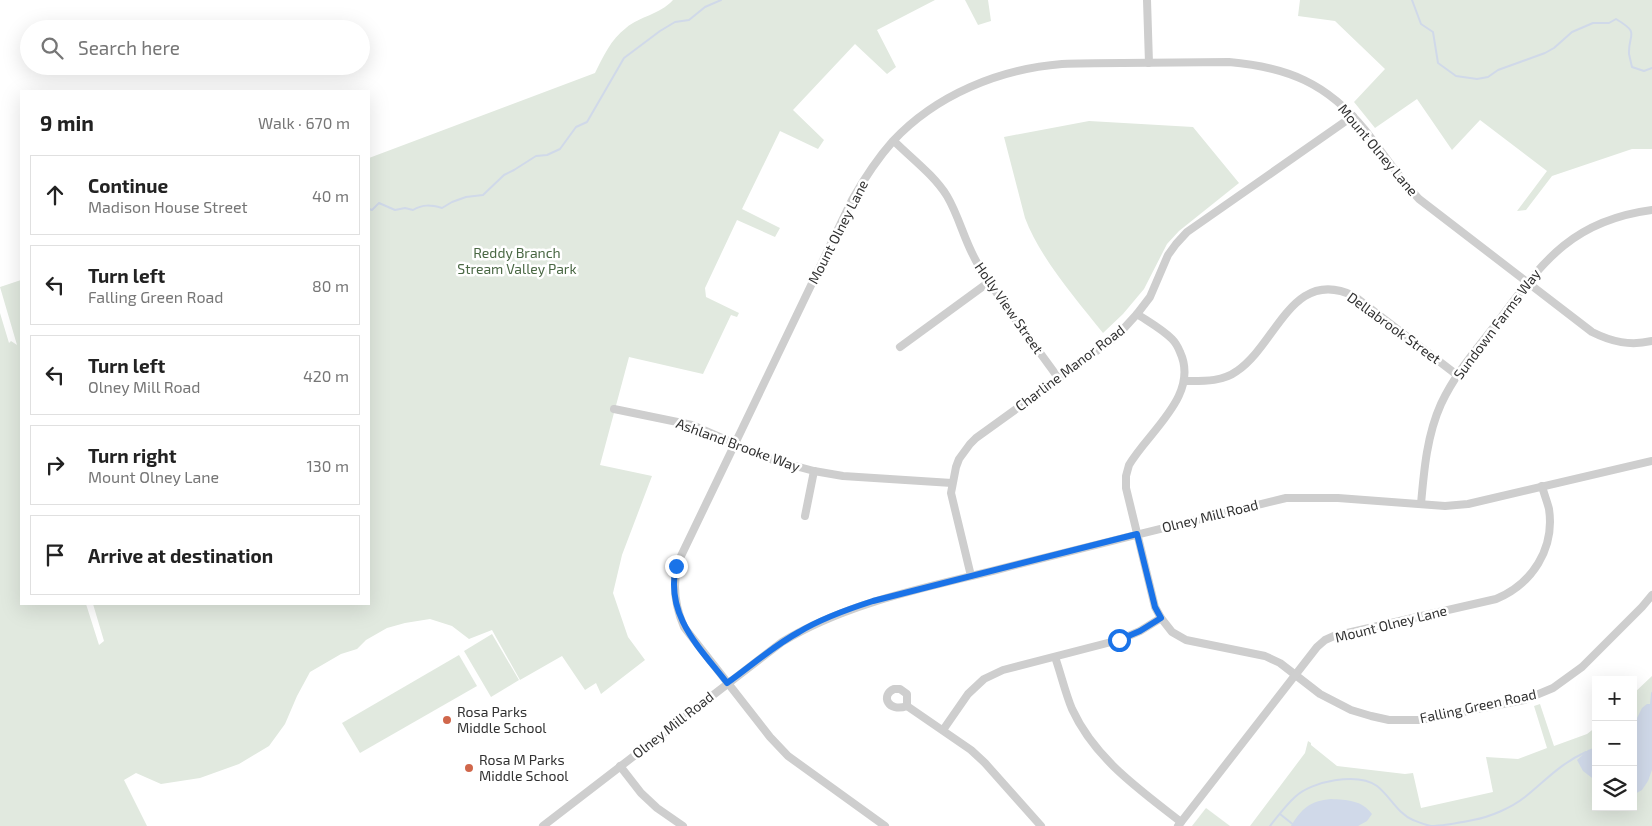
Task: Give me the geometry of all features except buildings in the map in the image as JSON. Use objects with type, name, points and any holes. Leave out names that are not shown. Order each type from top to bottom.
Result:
[{"type":"street","points":[[1147,0],[1149,63]]},
{"type":"street","name":"Mount Olney Lane","points":[[885,826],[788,756],[770,737],[684,627],[674,594],[676,566],[852,200],[872,166],[894,141],[914,122],[940,104],[971,87],[999,75],[1062,64],[1228,62],[1274,68],[1318,86],[1337,100],[1365,130],[1404,183],[1419,199],[1592,332],[1608,340],[1623,344],[1652,341]]},
{"type":"street","name":"Charline Manor Road","points":[[971,576],[952,500],[952,483],[959,459],[970,444],[1116,337],[1150,297],[1168,255],[1187,232],[1353,116]]},
{"type":"street","name":"Holly View Street","points":[[894,141],[946,194],[954,208],[973,255],[989,282],[1059,379]]},
{"type":"street","name":"Sundown Farms Way","points":[[1421,504],[1425,464],[1431,432],[1441,404],[1457,375],[1528,282],[1548,258],[1580,233],[1607,220],[1632,212],[1652,210]]},
{"type":"street","points":[[900,347],[989,282]]},
{"type":"street","name":"Dellabrook Street","points":[[1185,381],[1214,380],[1226,377],[1237,371],[1252,358],[1293,305],[1307,294],[1328,288],[1354,296],[1457,375]]},
{"type":"street","points":[[1137,314],[1172,338],[1177,344],[1184,360],[1185,381]]},
{"type":"street","name":"Falling Green Road","points":[[1185,381],[1176,402],[1129,465],[1126,476],[1126,488],[1155,607],[1172,632],[1186,640],[1265,656],[1280,663],[1320,694],[1351,710],[1389,720],[1421,720],[1524,700],[1553,688],[1582,667],[1642,608],[1652,595]]},
{"type":"street","name":"Ashland Brooke Way","points":[[614,409],[692,425],[773,460],[814,471],[843,476],[952,483]]},
{"type":"street","name":"Olney Mill Road","points":[[543,826],[782,642],[801,630],[848,609],[971,576],[1286,498],[1338,498],[1445,506],[1468,504],[1652,461]]},
{"type":"street","points":[[805,516],[814,471]]},
{"type":"street","name":"Mount Olney Lane","points":[[1179,824],[1317,647],[1325,640],[1334,636],[1496,599],[1521,585],[1532,574],[1542,558],[1548,540],[1550,521],[1542,486]]},
{"type":"street","points":[[943,730],[968,694],[984,679],[1002,670],[1119,640],[1140,631],[1161,618]]},
{"type":"street","points":[[1055,657],[1072,708],[1094,746],[1120,774],[1179,824]]},
{"type":"street","points":[[907,706],[971,750],[985,762],[1041,826]]},
{"type":"street","points":[[620,766],[641,793],[657,808],[683,826]]},
{"type":"green space","name":"Reddy Branch Stream Valley Park","points":[[673,0],[935,0],[877,30],[896,67],[887,74],[855,44],[793,110],[824,140],[818,149],[780,131],[742,209],[780,228],[775,237],[737,220],[705,288],[706,297],[739,313],[737,317],[731,315],[703,374],[629,357],[600,465],[652,476],[622,555],[613,593],[628,637],[645,660],[601,694],[596,683],[585,690],[562,656],[520,680],[492,630],[469,639],[452,626],[430,619],[405,623],[387,628],[366,640],[357,649],[341,654],[310,672],[285,724],[269,746],[239,764],[200,778],[161,784],[136,773],[124,780],[147,826],[0,826],[0,313],[9,343],[11,341],[17,345],[0,287],[20,280],[20,605],[86,605],[99,645],[104,641],[93,605],[370,605],[370,158],[595,73],[608,49],[621,32],[631,24],[668,5]]},
{"type":"green space","points":[[965,0],[988,0],[991,21],[978,25]]},
{"type":"green space","points":[[1300,0],[1652,0],[1652,149],[1632,149],[1552,176],[1526,210],[1517,211],[1547,171],[1480,120],[1452,150],[1417,99],[1375,128],[1354,102],[1385,69],[1335,21],[1298,16]]},
{"type":"green space","points":[[1089,121],[1193,127],[1239,183],[1179,231],[1167,244],[1144,289],[1123,314],[1103,333],[1049,263],[1032,233],[1025,218],[1004,137]]},
{"type":"green space","points":[[492,634],[519,680],[491,697],[464,651]]},
{"type":"green space","points":[[459,655],[477,686],[360,753],[342,723]]},
{"type":"green space","points":[[1652,676],[1652,826],[1250,826],[1305,753],[1308,741],[1337,766],[1405,774],[1413,773],[1421,808],[1493,792],[1486,757],[1518,759],[1547,748],[1534,706],[1540,704],[1554,746],[1587,734],[1592,730],[1592,811],[1637,811],[1637,690]]},
{"type":"green space","points":[[1206,808],[1230,826],[1192,826]]},
{"type":"water","points":[[1647,704],[1652,704],[1652,770],[1648,781],[1642,790],[1637,793],[1637,718],[1642,708]]},
{"type":"water","points":[[1592,748],[1592,778],[1583,771],[1577,760]]},
{"type":"water","points":[[1331,799],[1359,803],[1372,814],[1367,821],[1358,826],[1291,826],[1307,806]]},
{"type":"waterway","points":[[370,209],[372,210],[379,203],[395,210],[405,208],[413,210],[427,206],[442,208],[466,197],[483,195],[504,175],[536,156],[547,155],[560,149],[576,127],[587,122],[624,58],[675,22],[689,20],[705,7],[721,0]]},
{"type":"waterway","points":[[1412,0],[1421,24],[1433,32],[1438,63],[1456,76],[1477,79],[1488,77],[1498,70],[1545,53],[1554,48],[1572,32],[1593,23],[1609,23],[1616,19],[1631,31],[1629,54],[1632,67],[1644,71],[1652,68]]},
{"type":"waterway","points":[[1651,704],[1652,693]]},
{"type":"waterway","points":[[1270,826],[1288,804],[1302,791],[1323,783],[1347,779],[1369,782],[1377,786],[1403,814],[1426,825],[1431,826],[1480,819],[1513,805],[1561,767],[1586,752]]},
{"type":"waterway","points":[[1280,814],[1295,826]]},
{"type":"place","name":"Rosa Parks Middle School","points":[[447,720]]},
{"type":"place","name":"Rosa M Parks Middle School","points":[[469,768]]},
{"type":"route","points":[[676,566],[674,594],[684,627],[727,683],[801,630],[848,609],[1137,534],[1155,607],[1161,618],[1140,631],[1119,640]]}]
